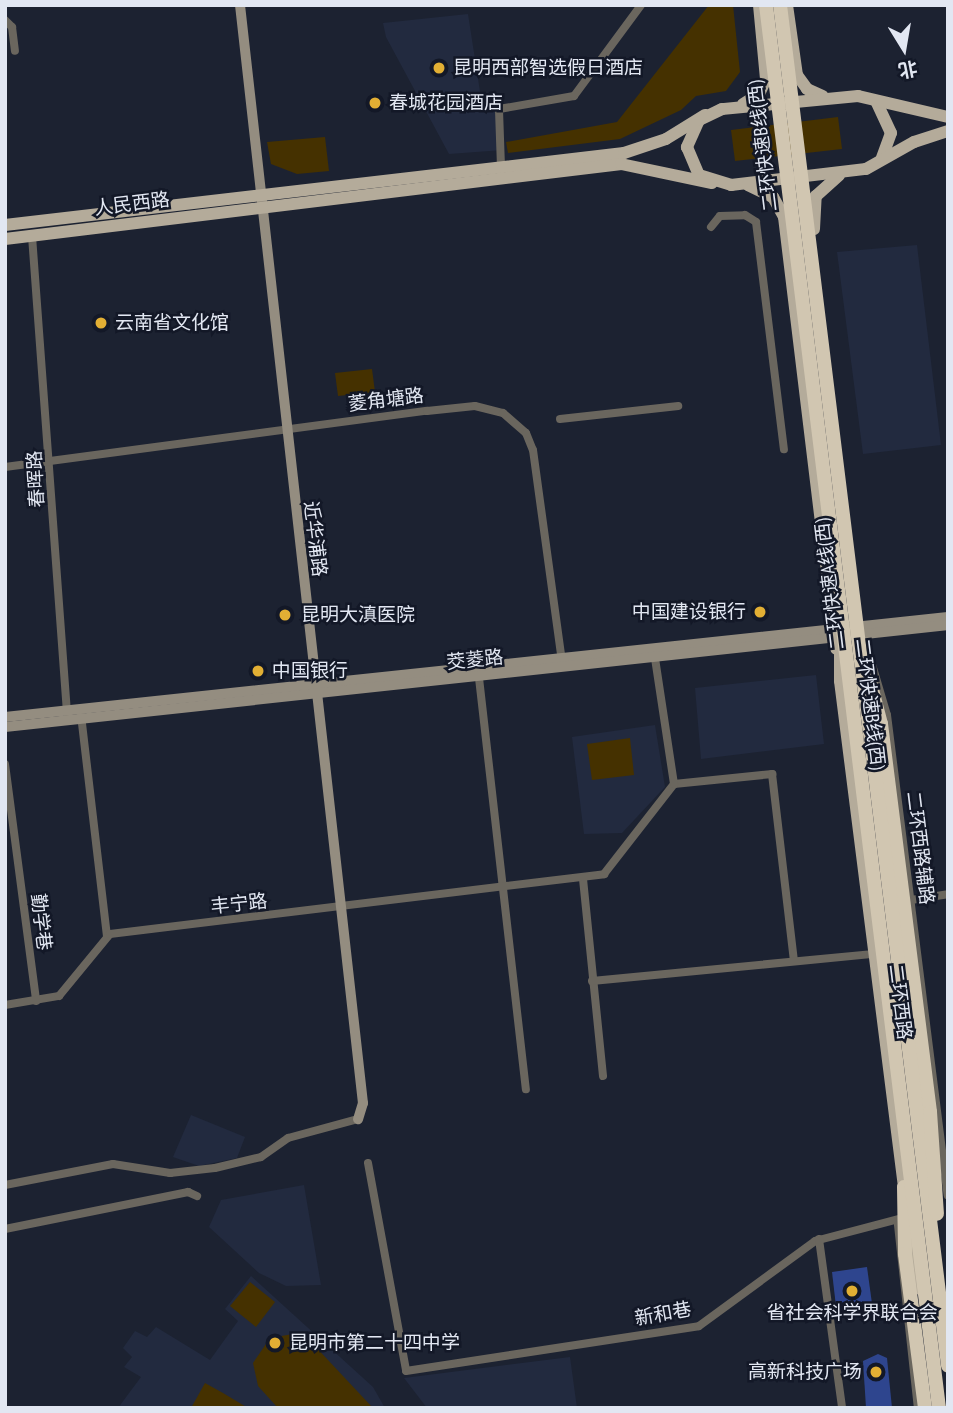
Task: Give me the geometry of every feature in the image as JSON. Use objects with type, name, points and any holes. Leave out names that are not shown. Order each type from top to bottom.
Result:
[{"type":"highway","name":"二环快速B线(西)","points":[[766,5],[939,1408]]},
{"type":"highway","name":"二环快速A线(西)","points":[[780,5],[944,1304],[948,1367]]},
{"type":"highway","points":[[869,678],[887,766],[934,1142],[944,1304]]},
{"type":"highway","points":[[904,1188],[905,1259],[925,1408]]},
{"type":"main road","points":[[759,5],[764,87],[750,102],[705,115],[690,133],[688,155],[699,175],[712,183],[757,187],[779,204],[848,632]]},
{"type":"main road","points":[[788,5],[790,30],[804,87],[818,95],[867,97],[948,117]]},
{"type":"main road","points":[[762,33],[779,44],[790,30]]},
{"type":"main road","points":[[722,110],[848,96]]},
{"type":"main road","points":[[867,97],[885,111],[891,133],[885,155],[873,165]]},
{"type":"main road","name":"人民西路","points":[[5,225],[262,191],[501,167],[643,148],[705,115]]},
{"type":"main road","points":[[848,632],[814,200],[830,179],[873,165],[914,142],[948,131]]},
{"type":"main road","name":"人民西路","points":[[5,239],[621,164],[712,183]]},
{"type":"main road","points":[[731,185],[856,171]]},
{"type":"main road","points":[[792,282],[803,267],[813,269],[820,279]]},
{"type":"main road","points":[[845,601],[848,632]]},
{"type":"main road","name":"二环西路","points":[[848,632],[869,678],[944,1304]]},
{"type":"main road","name":"二环西路","points":[[848,632],[840,681],[932,1408]]},
{"type":"street","name":"近华浦路","points":[[240,5],[264,208],[284,430],[363,1102],[358,1119]]},
{"type":"street","points":[[501,167],[499,109],[574,96],[641,5]]},
{"type":"street","points":[[5,20],[12,27],[15,51]]},
{"type":"street","points":[[718,204],[720,216]]},
{"type":"street","points":[[711,227],[720,216],[745,215],[758,229],[784,449]]},
{"type":"street","name":"春晖路","points":[[32,236],[51,460],[67,715]]},
{"type":"street","points":[[560,419],[678,406]]},
{"type":"street","name":"菱角塘路","points":[[5,467],[475,407],[503,413],[519,425],[538,470],[563,664]]},
{"type":"street","name":"茭菱路","points":[[316,689],[479,678],[563,664],[655,659],[948,617]]},
{"type":"street","name":"茭菱路","points":[[5,717],[81,714],[848,632],[948,625]]},
{"type":"street","name":"二环西路辅路","points":[[848,632],[887,715],[944,1129],[948,1195]]},
{"type":"street","points":[[655,659],[674,784],[772,774],[794,961]]},
{"type":"street","points":[[479,678],[526,1088]]},
{"type":"street","points":[[5,1005],[36,1001],[67,989],[107,936],[81,714]]},
{"type":"street","name":"茭菱路","points":[[5,727],[67,715]]},
{"type":"street","name":"勤学巷","points":[[5,764],[36,1001]]},
{"type":"street","name":"丰宁路","points":[[107,936],[503,883],[583,878],[604,874],[674,784]]},
{"type":"street","points":[[583,878],[603,1076]]},
{"type":"street","points":[[911,900],[948,894]]},
{"type":"street","points":[[592,981],[874,954]]},
{"type":"street","points":[[5,1185],[113,1164],[170,1173],[215,1168],[261,1157],[288,1138],[358,1119]]},
{"type":"street","name":"新和巷","points":[[368,1163],[406,1371],[699,1326],[819,1239],[899,1219]]},
{"type":"street","points":[[904,1188],[899,1219],[898,1260],[918,1408]]},
{"type":"street","points":[[5,1229],[188,1192],[197,1196]]},
{"type":"street","points":[[819,1239],[842,1408]]},
{"type":"shaded area","points":[[709,5],[733,5],[740,72],[726,91],[696,96],[681,110],[620,139],[508,153],[506,142],[617,122]]},
{"type":"shaded area","name":"昆明西部智选假日酒店","points":[[468,14],[481,98],[498,113],[503,150],[449,154],[386,37],[383,23]]},
{"type":"shaded area","points":[[838,117],[842,149],[735,161],[731,130]]},
{"type":"shaded area","points":[[325,137],[329,171],[297,174],[271,164],[267,142]]},
{"type":"shaded area","points":[[917,245],[941,445],[863,454],[837,252]]},
{"type":"shaded area","points":[[372,369],[375,392],[338,396],[335,373]]},
{"type":"shaded area","points":[[816,675],[824,744],[701,759],[695,688]]},
{"type":"shaded area","points":[[655,725],[665,787],[622,833],[584,834],[572,737]]},
{"type":"shaded area","points":[[630,738],[634,775],[592,780],[587,744]]},
{"type":"shaded area","points":[[191,1115],[245,1137],[237,1158],[199,1166],[173,1157]]},
{"type":"shaded area","points":[[304,1185],[321,1285],[286,1286],[259,1273],[209,1227],[221,1200]]},
{"type":"shaded area","name":"昆明市第二十四中学","points":[[251,1276],[373,1387],[385,1408],[118,1408],[141,1377],[124,1367],[132,1357],[123,1348],[135,1331],[147,1337],[156,1327],[210,1360],[238,1321],[225,1309]]},
{"type":"shaded area","points":[[250,1282],[275,1302],[256,1327],[230,1306]]},
{"type":"shaded area","points":[[293,1334],[313,1344],[373,1408],[278,1408],[258,1386],[253,1363],[270,1338]]},
{"type":"shaded area","points":[[570,1357],[577,1408],[427,1408],[404,1378]]},
{"type":"shaded area","points":[[205,1383],[223,1393],[248,1408],[191,1408]]},
{"type":"building","name":"省社会科学界联合会","points":[[867,1267],[873,1311],[837,1315],[832,1272]]},
{"type":"building","name":"高新科技广场","points":[[878,1354],[887,1358],[892,1408],[866,1408],[863,1361]]},
{"type":"place","name":"昆明西部智选假日酒店","points":[[439,68]]},
{"type":"place","name":"春城花园酒店","points":[[375,103]]},
{"type":"place","name":"云南省文化馆","points":[[101,323]]},
{"type":"place","name":"中国建设银行","points":[[760,612]]},
{"type":"place","name":"昆明大滇医院","points":[[285,615]]},
{"type":"place","name":"中国银行","points":[[258,671]]},
{"type":"place","name":"省社会科学界联合会","points":[[852,1291]]},
{"type":"place","name":"昆明市第二十四中学","points":[[275,1343]]},
{"type":"place","name":"高新科技广场","points":[[876,1372]]}]
